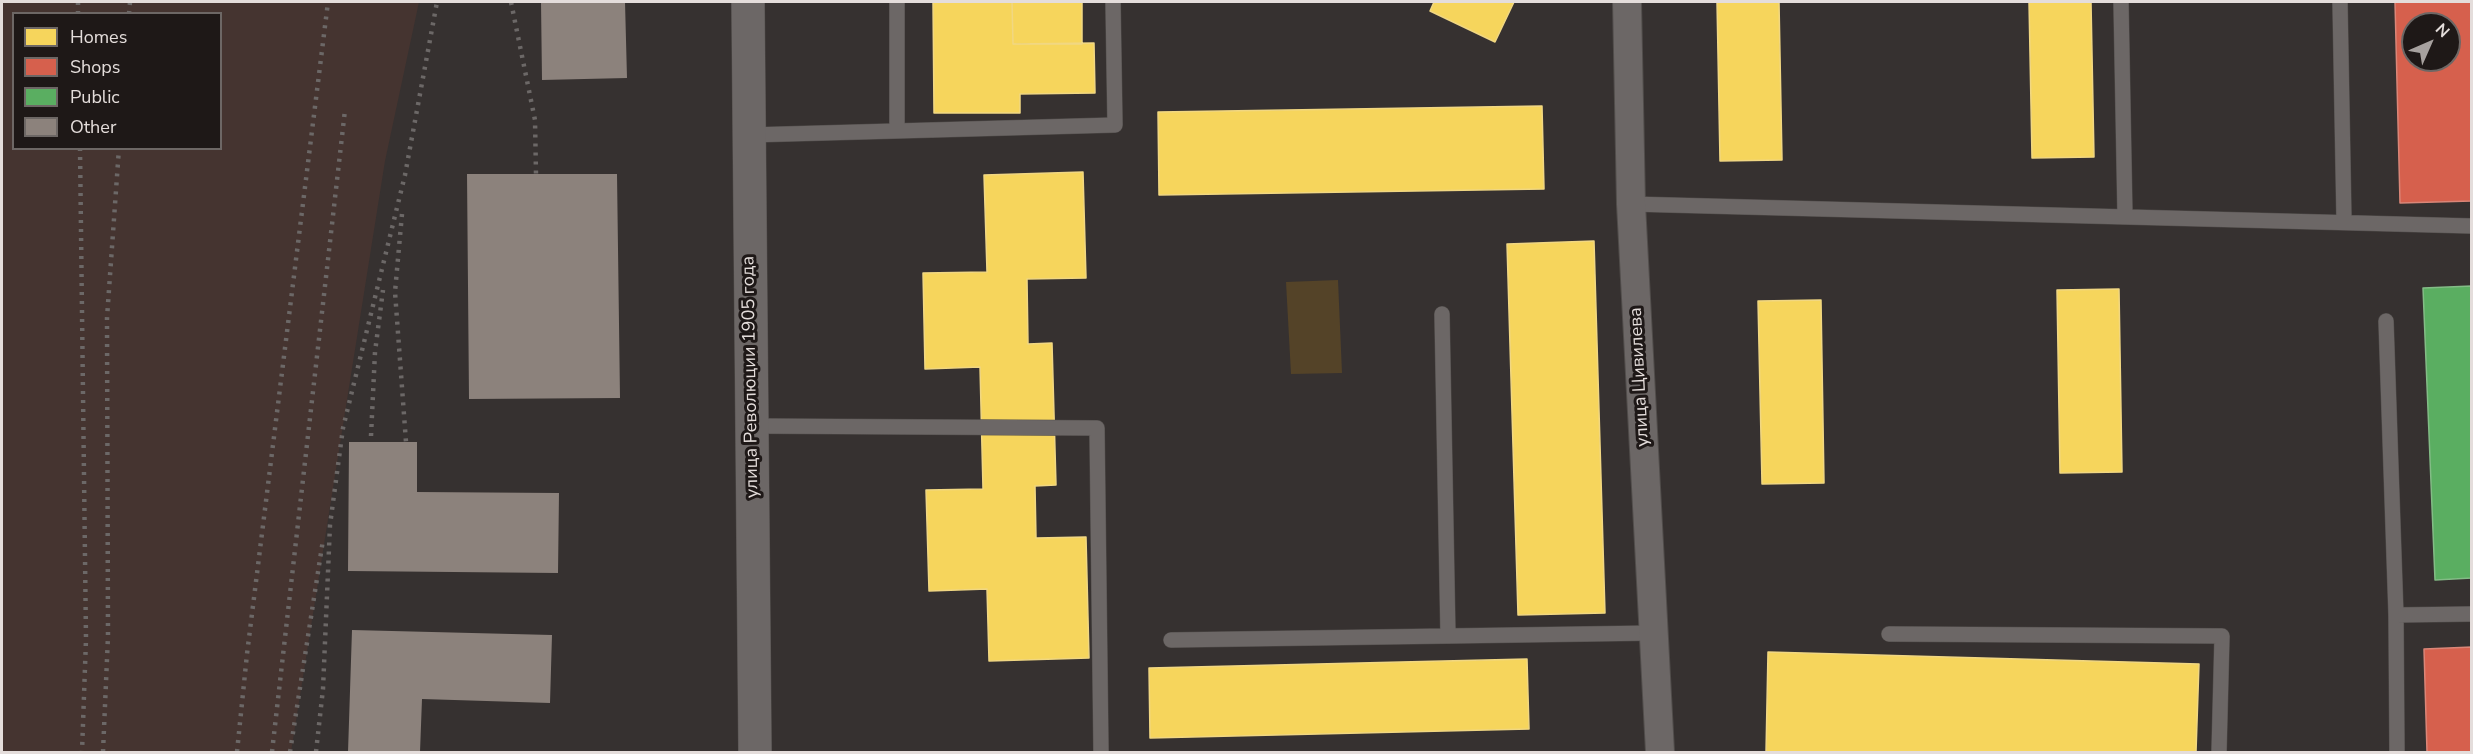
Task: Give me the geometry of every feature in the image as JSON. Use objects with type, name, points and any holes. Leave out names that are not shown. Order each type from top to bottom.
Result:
[{"type":"main road","name":"улица Революции 1905 года","points":[[748,2],[755,753]]},
{"type":"street","name":"улица Цивилева","points":[[1627,2],[1631,204],[1660,753]]},
{"type":"lane","points":[[897,2],[897,130]]},
{"type":"lane","points":[[749,135],[1114,125],[1113,2]]},
{"type":"lane","points":[[2121,2],[2125,216]]},
{"type":"lane","points":[[2340,2],[2343,221]]},
{"type":"lane","points":[[1631,204],[2472,226]]},
{"type":"lane","points":[[1442,314],[1448,636]]},
{"type":"lane","points":[[2386,321],[2396,615],[2397,753]]},
{"type":"lane","points":[[752,426],[1097,428],[1101,753]]},
{"type":"lane","points":[[2396,615],[2472,614]]},
{"type":"lane","points":[[1171,640],[1654,633]]},
{"type":"lane","points":[[1889,634],[2222,636],[2219,753]]},
{"type":"shaded area","points":[[2,2],[419,2],[385,161],[291,752],[2,752]]},
{"type":"shaded area","points":[[1338,280],[1342,373],[1291,374],[1286,282]]},
{"type":"building: Homes","points":[[933,2],[1012,2],[1013,44],[1094,43],[1095,93],[1020,94],[1020,113],[934,113]]},
{"type":"building: Homes","points":[[1012,2],[1082,2],[1082,44],[1013,44]]},
{"type":"building: Homes","points":[[1434,2],[1514,2],[1495,42],[1430,11]]},
{"type":"building: Homes","points":[[1717,2],[1779,2],[1782,160],[1720,161]]},
{"type":"building: Homes","points":[[2029,2],[2091,2],[2094,157],[2032,158]]},
{"type":"building: Homes","points":[[1542,106],[1544,189],[1159,195],[1158,112]]},
{"type":"building: Homes","points":[[1083,172],[1086,278],[1027,279],[1028,344],[1052,343],[1056,485],[1035,486],[1036,538],[1086,537],[1089,658],[989,661],[987,589],[929,591],[926,490],[983,489],[980,367],[925,369],[923,273],[987,272],[984,175]]},
{"type":"building: Homes","points":[[1594,241],[1605,613],[1518,615],[1507,244]]},
{"type":"building: Homes","points":[[2119,289],[2122,472],[2060,473],[2057,290]]},
{"type":"building: Homes","points":[[1821,300],[1824,483],[1762,484],[1758,301]]},
{"type":"building: Homes","points":[[1768,652],[2199,664],[2196,752],[1766,752]]},
{"type":"building: Homes","points":[[1527,659],[1529,729],[1150,738],[1149,668]]},
{"type":"building: Shops","points":[[2395,2],[2471,2],[2472,201],[2400,203]]},
{"type":"building: Shops","points":[[2472,647],[2472,752],[2427,752],[2424,649]]},
{"type":"building: Public","points":[[2472,286],[2472,578],[2435,580],[2423,288]]},
{"type":"building: Other","points":[[541,2],[625,2],[627,78],[542,80]]},
{"type":"building: Other","points":[[467,174],[617,174],[620,398],[469,399]]},
{"type":"building: Other","points":[[349,442],[417,442],[417,492],[559,493],[558,573],[348,571]]},
{"type":"building: Other","points":[[352,630],[552,635],[550,703],[422,699],[420,752],[348,752]]},
{"type":"railway","points":[[78,2],[78,12]]},
{"type":"railway","points":[[129,12],[130,2]]},
{"type":"railway","points":[[237,752],[247,654],[328,2]]},
{"type":"railway","points":[[316,752],[323,689],[330,525],[343,428],[405,175],[437,2]]},
{"type":"railway","points":[[511,2],[535,120],[536,174]]},
{"type":"railway","points":[[272,752],[345,110]]},
{"type":"railway","points":[[80,150],[86,639],[82,752]]},
{"type":"railway","points":[[103,752],[108,636],[107,318],[119,150]]},
{"type":"railway","points":[[402,214],[395,292],[406,442]]},
{"type":"railway","points":[[371,436],[375,352],[383,290]]},
{"type":"railway","points":[[290,752],[323,540]]}]
